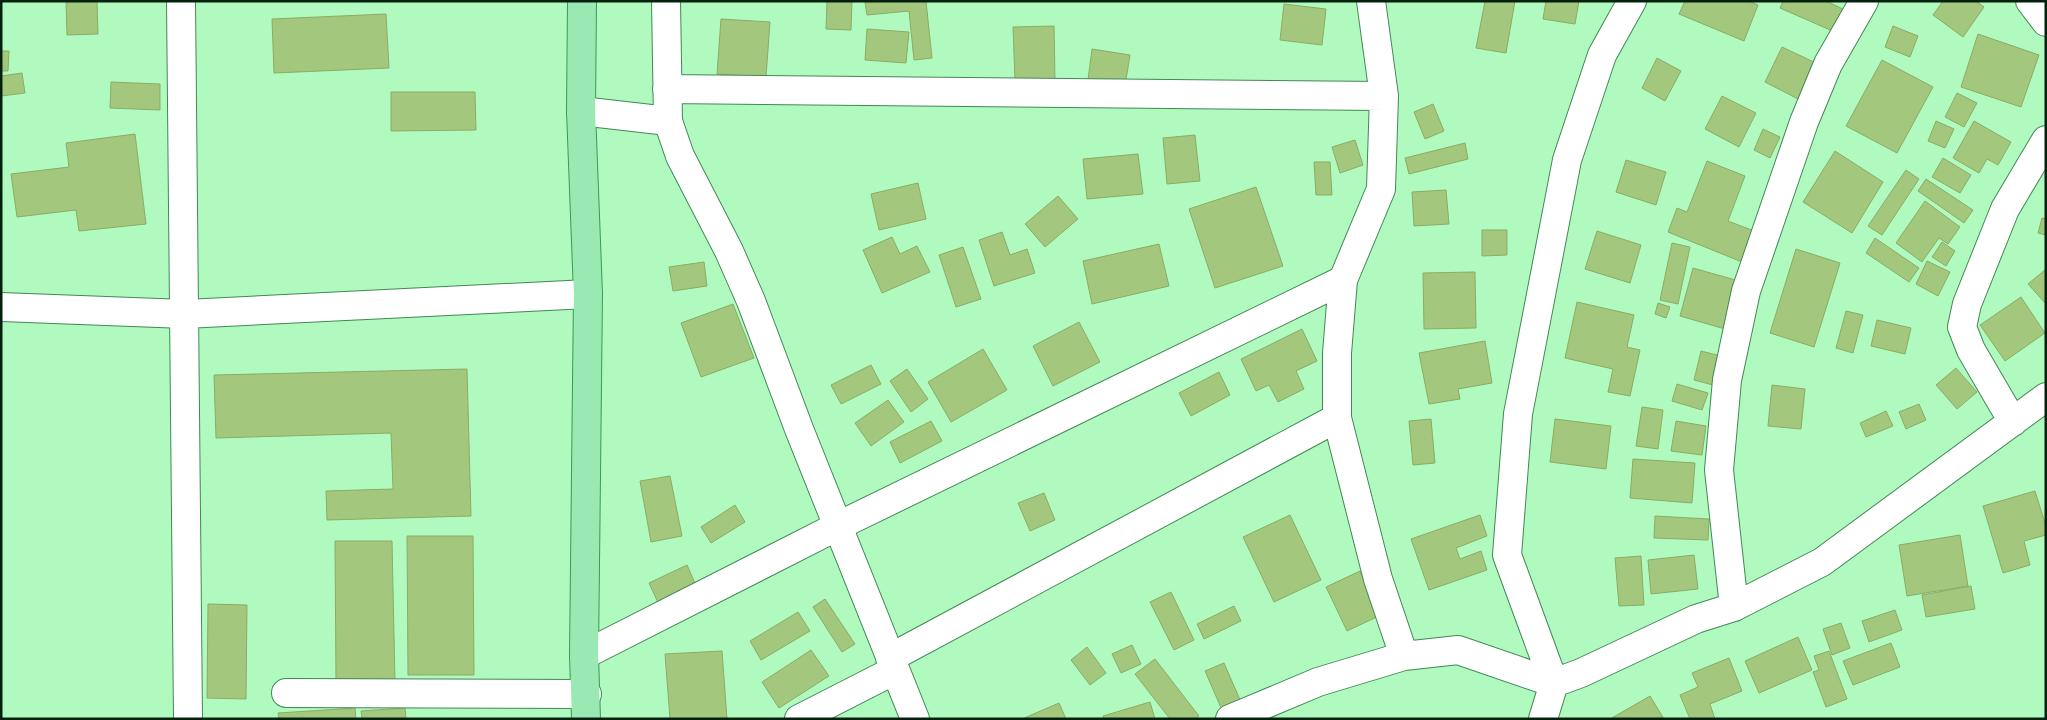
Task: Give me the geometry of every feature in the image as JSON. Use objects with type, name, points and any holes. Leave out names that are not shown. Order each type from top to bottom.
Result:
[{"type":"main road","points":[[582,1],[581,111],[588,294],[584,656],[587,706]]},
{"type":"street","points":[[181,1],[188,719]]},
{"type":"street","points":[[666,1],[668,121],[686,170],[729,251],[751,301],[799,429],[915,719]]},
{"type":"street","points":[[1371,1],[1384,96],[1381,189],[1343,280],[1337,353],[1337,418],[1378,579],[1404,656]]},
{"type":"street","points":[[1543,719],[1554,683],[1507,555],[1518,414],[1567,160],[1602,55],[1632,1]]},
{"type":"street","points":[[1734,607],[1719,470],[1727,380],[1746,291],[1804,122],[1828,64],[1864,1]]},
{"type":"street","points":[[2030,1],[2046,22]]},
{"type":"street","points":[[667,89],[1384,96]]},
{"type":"street","points":[[581,111],[668,121]]},
{"type":"street","points":[[2013,422],[1970,350],[1962,327],[1967,304],[2005,209],[2046,140]]},
{"type":"street","points":[[584,656],[838,526],[1343,280]]},
{"type":"street","points":[[1,307],[185,314],[588,294]]},
{"type":"street","points":[[1230,719],[1318,682],[1404,656],[1458,650],[1554,683],[1642,646],[1696,619],[1734,607],[1822,562],[2046,397]]},
{"type":"street","points":[[799,719],[893,664],[1337,418]]},
{"type":"street","points":[[286,693],[587,706]]},
{"type":"building","points":[[66,1],[97,1],[98,34],[67,35]]},
{"type":"building","points":[[827,1],[852,1],[851,30],[826,29]]},
{"type":"building","points":[[926,1],[932,58],[914,60],[909,11],[867,15],[865,2]]},
{"type":"building","points":[[1485,1],[1515,1],[1506,53],[1476,48]]},
{"type":"building","points":[[1546,1],[1579,1],[1575,24],[1543,19]]},
{"type":"building","points":[[1685,1],[1748,1],[1758,5],[1744,41],[1679,14]]},
{"type":"building","points":[[1783,1],[1826,1],[1847,11],[1837,33],[1780,8]]},
{"type":"building","points":[[1943,1],[1976,1],[1984,7],[1963,37],[1933,15]]},
{"type":"building","points":[[1284,4],[1326,9],[1322,45],[1280,40]]},
{"type":"building","points":[[386,14],[389,68],[274,73],[272,19]]},
{"type":"building","points":[[721,19],[770,22],[766,77],[717,74]]},
{"type":"building","points":[[1054,26],[1055,79],[1015,80],[1013,27]]},
{"type":"building","points":[[1893,26],[1918,36],[1910,57],[1885,47]]},
{"type":"building","points":[[867,29],[909,32],[906,63],[865,60]]},
{"type":"building","points":[[1978,34],[2039,55],[2021,107],[1961,87]]},
{"type":"building","points":[[1782,47],[1818,64],[1800,100],[1765,82]]},
{"type":"building","points":[[1092,49],[1130,55],[1125,86],[1088,80]]},
{"type":"building","points":[[1,51],[9,51],[8,71],[1,71]]},
{"type":"building","points":[[1657,58],[1681,71],[1665,101],[1642,88]]},
{"type":"building","points":[[1882,60],[1933,87],[1897,153],[1846,126]]},
{"type":"building","points":[[22,73],[25,93],[1,96],[1,76]]},
{"type":"building","points":[[111,82],[160,84],[160,110],[110,108]]},
{"type":"building","points":[[391,92],[475,92],[476,130],[391,131]]},
{"type":"building","points":[[1957,93],[1977,103],[1964,127],[1945,117]]},
{"type":"building","points":[[1722,96],[1756,113],[1739,147],[1705,129]]},
{"type":"building","points":[[1433,104],[1444,131],[1425,139],[1414,112]]},
{"type":"building","points":[[1936,121],[1954,129],[1945,148],[1928,141]]},
{"type":"building","points":[[1974,121],[2011,142],[1998,165],[1987,159],[1979,173],[1953,158]]},
{"type":"building","points":[[1763,129],[1780,137],[1770,158],[1754,150]]},
{"type":"building","points":[[135,134],[146,224],[79,231],[76,210],[17,217],[11,174],[69,167],[66,143]]},
{"type":"building","points":[[1195,135],[1200,181],[1167,184],[1163,138]]},
{"type":"building","points":[[1355,140],[1363,165],[1340,173],[1332,147]]},
{"type":"building","points":[[1465,143],[1468,159],[1409,174],[1405,158]]},
{"type":"building","points":[[1835,151],[1883,182],[1852,233],[1803,202]]},
{"type":"building","points":[[1138,154],[1143,194],[1087,199],[1083,159]]},
{"type":"building","points":[[1943,158],[1971,175],[1960,193],[1932,177]]},
{"type":"building","points":[[1626,160],[1666,172],[1656,205],[1616,192]]},
{"type":"building","points":[[1707,161],[1745,176],[1728,221],[1754,231],[1742,262],[1668,232],[1677,208],[1687,212]]},
{"type":"building","points":[[1314,162],[1330,162],[1332,195],[1316,195]]},
{"type":"building","points":[[1906,170],[1919,179],[1882,235],[1868,226]]},
{"type":"building","points":[[1926,179],[1973,210],[1964,223],[1918,191]]},
{"type":"building","points":[[918,183],[926,219],[879,230],[871,194]]},
{"type":"building","points":[[1256,187],[1283,266],[1215,288],[1189,209]]},
{"type":"building","points":[[1446,190],[1449,224],[1414,226],[1412,192]]},
{"type":"building","points":[[1058,196],[1078,219],[1045,247],[1025,224]]},
{"type":"building","points":[[1925,201],[1960,227],[1948,244],[1939,238],[1922,262],[1896,243]]},
{"type":"building","points":[[2042,218],[2046,219],[2046,235],[2038,233]]},
{"type":"building","points":[[1482,230],[1507,230],[1507,255],[1482,256]]},
{"type":"building","points":[[1597,231],[1641,245],[1630,283],[1585,269]]},
{"type":"building","points":[[1002,232],[1010,255],[1027,249],[1035,273],[994,286],[979,240]]},
{"type":"building","points":[[892,237],[900,254],[917,246],[930,272],[882,293],[863,250]]},
{"type":"building","points":[[1875,238],[1919,268],[1909,282],[1866,253]]},
{"type":"building","points":[[1942,242],[1955,251],[1946,266],[1932,257]]},
{"type":"building","points":[[1672,243],[1690,247],[1678,304],[1660,300]]},
{"type":"building","points":[[1159,244],[1169,286],[1092,304],[1083,261]]},
{"type":"building","points":[[963,247],[981,299],[956,307],[939,255]]},
{"type":"building","points":[[1796,249],[1840,263],[1814,347],[1770,333]]},
{"type":"building","points":[[1927,261],[1950,272],[1938,296],[1916,284]]},
{"type":"building","points":[[704,262],[707,286],[673,291],[669,267]]},
{"type":"building","points":[[1693,268],[1739,281],[1725,329],[1680,316]]},
{"type":"building","points":[[2046,269],[2046,304],[2028,284]]},
{"type":"building","points":[[1475,272],[1476,328],[1424,329],[1423,273]]},
{"type":"building","points":[[2021,297],[2045,333],[2005,361],[1980,325]]},
{"type":"building","points":[[1577,302],[1634,315],[1627,347],[1640,350],[1630,396],[1608,392],[1613,369],[1565,358]]},
{"type":"building","points":[[1658,303],[1670,307],[1666,318],[1655,314]]},
{"type":"building","points":[[733,304],[754,358],[701,377],[681,323]]},
{"type":"building","points":[[1846,311],[1863,315],[1853,353],[1836,348]]},
{"type":"building","points":[[1877,320],[1911,328],[1905,354],[1871,346]]},
{"type":"building","points":[[1079,322],[1100,362],[1053,386],[1033,346]]},
{"type":"building","points":[[1302,329],[1317,361],[1296,371],[1304,389],[1278,402],[1269,385],[1256,391],[1241,359]]},
{"type":"building","points":[[1485,341],[1492,383],[1458,389],[1460,399],[1429,404],[1419,353]]},
{"type":"building","points":[[983,349],[1007,390],[951,422],[928,382]]},
{"type":"building","points":[[1701,351],[1721,356],[1713,385],[1694,380]]},
{"type":"building","points":[[871,365],[881,384],[841,404],[831,385]]},
{"type":"building","points":[[1956,368],[1977,392],[1957,409],[1936,385]]},
{"type":"building","points":[[467,369],[471,516],[327,520],[326,491],[393,489],[391,433],[216,438],[214,375]]},
{"type":"building","points":[[907,369],[928,399],[911,412],[890,381]]},
{"type":"building","points":[[1219,372],[1230,395],[1191,416],[1179,393]]},
{"type":"building","points":[[1677,384],[1708,393],[1702,410],[1672,401]]},
{"type":"building","points":[[1772,385],[1805,389],[1801,429],[1768,426]]},
{"type":"building","points":[[888,400],[904,422],[871,446],[855,423]]},
{"type":"building","points":[[1919,404],[1926,420],[1906,429],[1899,412]]},
{"type":"building","points":[[1642,407],[1663,410],[1658,449],[1636,446]]},
{"type":"building","points":[[1886,411],[1893,426],[1866,437],[1860,423]]},
{"type":"building","points":[[1431,419],[1435,463],[1413,465],[1409,421]]},
{"type":"building","points":[[1555,419],[1611,426],[1606,469],[1550,462]]},
{"type":"building","points":[[931,421],[942,441],[900,463],[890,442]]},
{"type":"building","points":[[1676,421],[1706,426],[1702,455],[1671,451]]},
{"type":"building","points":[[1633,459],[1695,463],[1692,503],[1630,498]]},
{"type":"building","points":[[670,476],[682,536],[651,542],[640,481]]},
{"type":"building","points":[[2035,491],[2046,526],[2046,535],[2024,541],[2030,565],[2003,573],[1983,506]]},
{"type":"building","points":[[1044,493],[1055,520],[1030,531],[1018,503]]},
{"type":"building","points":[[735,505],[745,522],[711,543],[701,527]]},
{"type":"building","points":[[1290,515],[1321,580],[1274,602],[1243,537]]},
{"type":"building","points":[[1480,515],[1487,536],[1456,548],[1460,559],[1481,551],[1487,570],[1429,590],[1411,539]]},
{"type":"building","points":[[1655,516],[1709,519],[1708,540],[1654,538]]},
{"type":"building","points":[[1960,535],[1968,586],[1907,596],[1899,545]]},
{"type":"building","points":[[407,536],[473,536],[474,675],[408,675]]},
{"type":"building","points":[[335,541],[392,541],[395,682],[336,683]]},
{"type":"building","points":[[1694,555],[1698,589],[1651,594],[1648,560]]},
{"type":"building","points":[[1641,556],[1644,605],[1619,606],[1615,558]]},
{"type":"building","points":[[687,565],[698,590],[660,607],[649,583]]},
{"type":"building","points":[[1360,571],[1381,615],[1347,631],[1326,587]]},
{"type":"building","points":[[1971,586],[1975,609],[1926,617],[1922,595]]},
{"type":"building","points":[[1171,592],[1194,640],[1174,650],[1150,602]]},
{"type":"building","points":[[825,599],[855,644],[842,652],[813,607]]},
{"type":"building","points":[[208,604],[247,605],[246,699],[207,698]]},
{"type":"building","points":[[1234,606],[1241,621],[1204,639],[1197,624]]},
{"type":"building","points":[[1895,610],[1902,630],[1869,642],[1862,621]]},
{"type":"building","points":[[798,612],[810,631],[761,660],[750,641]]},
{"type":"building","points":[[1841,623],[1850,648],[1832,655],[1823,629]]},
{"type":"building","points":[[1798,637],[1812,670],[1759,693],[1745,661]]},
{"type":"building","points":[[1891,643],[1900,667],[1853,685],[1843,661]]},
{"type":"building","points":[[1132,645],[1141,664],[1121,673],[1112,654]]},
{"type":"building","points":[[1087,647],[1106,673],[1090,685],[1071,660]]},
{"type":"building","points":[[811,650],[829,676],[779,708],[762,682]]},
{"type":"building","points":[[722,651],[727,719],[670,719],[665,654]]},
{"type":"building","points":[[1829,651],[1847,699],[1826,707],[1813,672],[1819,670],[1814,656]]},
{"type":"building","points":[[1729,658],[1742,691],[1710,704],[1715,719],[1690,719],[1680,695],[1698,687],[1692,673]]},
{"type":"building","points":[[1155,659],[1199,716],[1195,719],[1170,719],[1135,674]]},
{"type":"building","points":[[1224,663],[1241,702],[1222,710],[1205,671]]},
{"type":"building","points":[[1650,696],[1664,719],[1610,719]]},
{"type":"building","points":[[1150,702],[1155,719],[1104,719],[1103,716]]},
{"type":"building","points":[[1059,703],[1066,719],[1022,719]]},
{"type":"building","points":[[355,708],[356,719],[279,719],[278,713]]},
{"type":"building","points":[[405,708],[406,719],[362,719],[361,711]]}]
